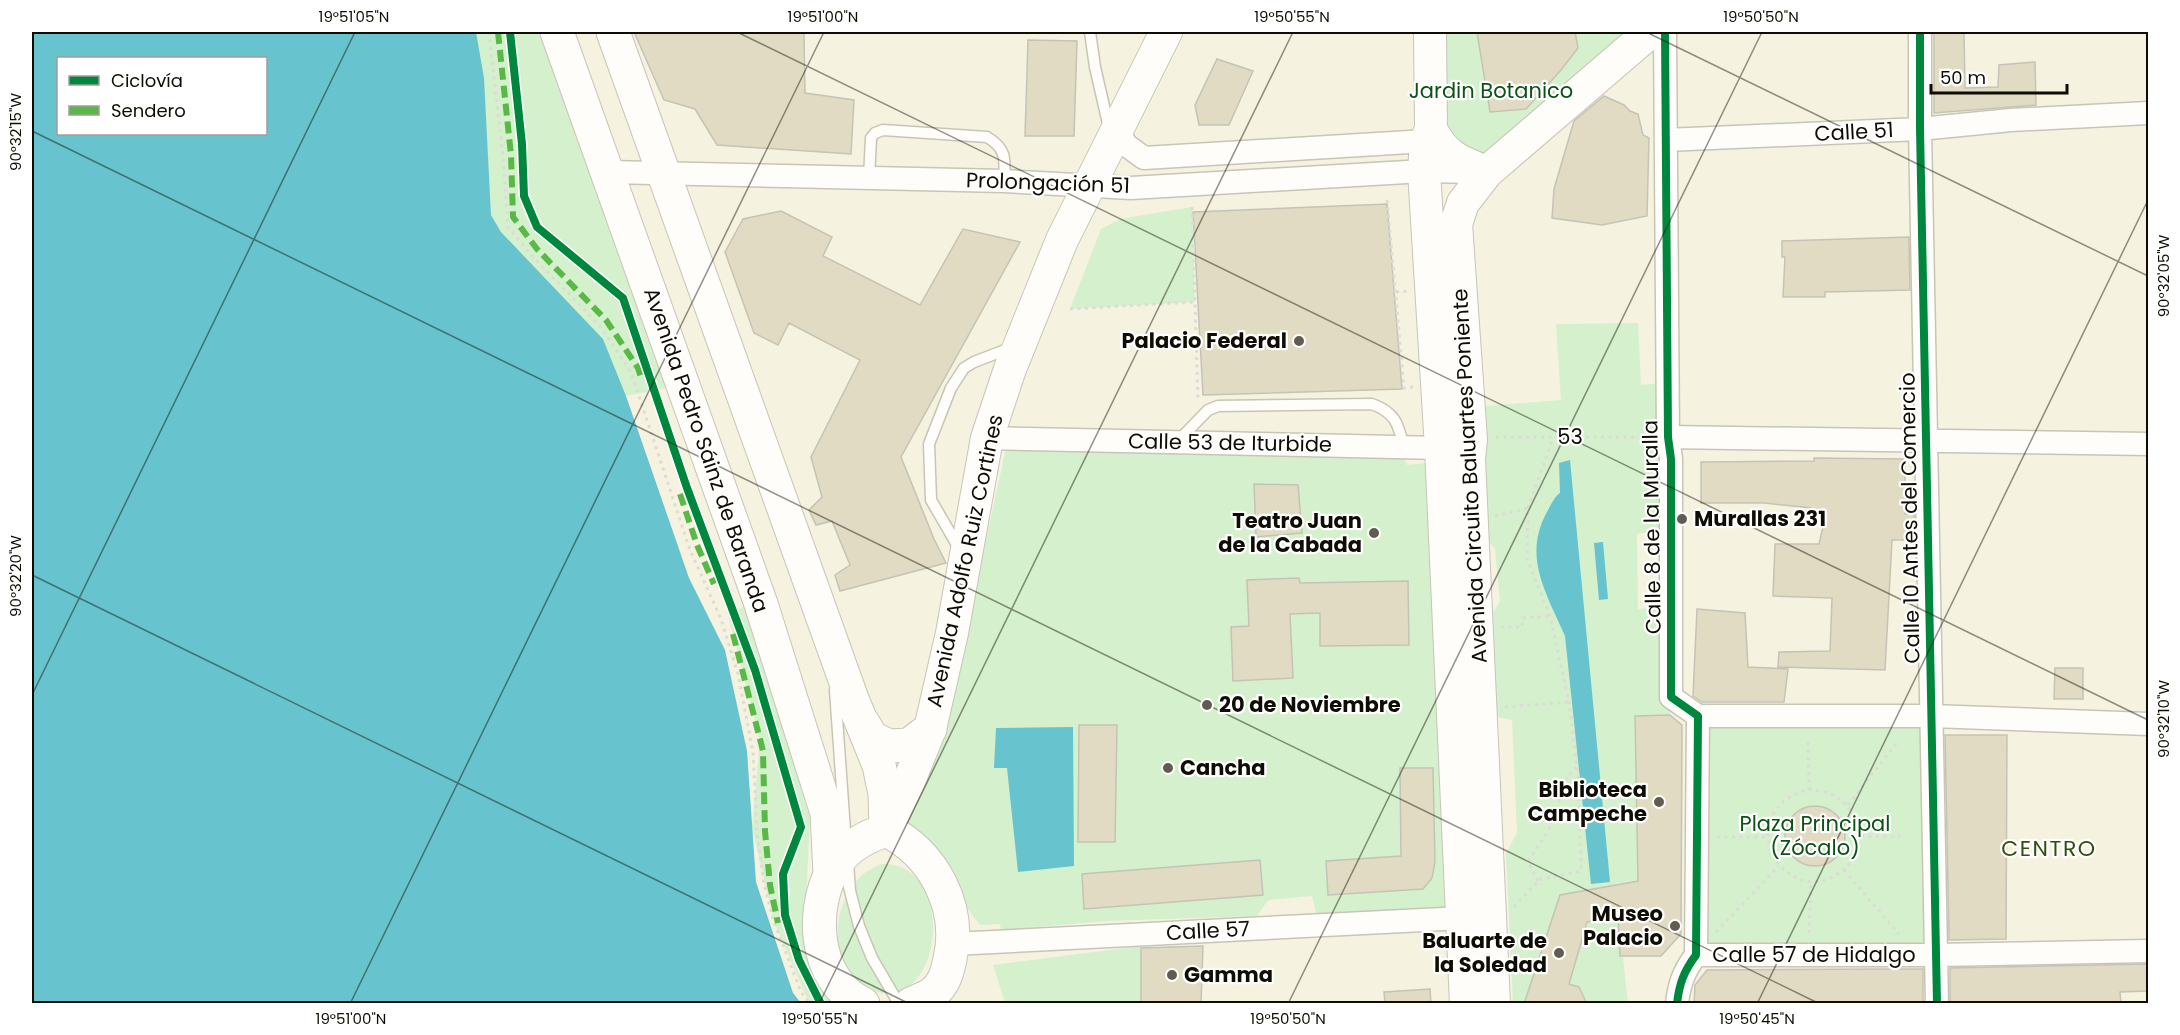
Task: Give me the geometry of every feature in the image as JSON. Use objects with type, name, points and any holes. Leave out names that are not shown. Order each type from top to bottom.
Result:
[{"type":"main road","name":"Avenida Pedro Sáinz de Baranda","points":[[557,32],[761,604],[827,813],[842,868],[823,897],[819,926],[822,950],[831,974],[857,1002]]},
{"type":"main road","points":[[613,32],[665,171],[852,699],[872,738],[889,746],[909,745],[930,729]]},
{"type":"main road","name":"Avenida Adolfo Ruiz Cortines","points":[[885,830],[909,781],[930,729],[952,633],[987,438],[1019,344],[1062,240],[1166,32]]},
{"type":"main road","name":"Avenida Circuito Baluartes Poniente","points":[[1430,32],[1427,147],[1466,1004]]},
{"type":"main road","name":"Avenida Circuito Baluartes Poniente","points":[[1494,1004],[1469,459],[1471,439],[1456,224],[1464,203],[1487,172],[1650,32]]},
{"type":"main road","points":[[1427,147],[1443,150],[1461,162],[1487,172]]},
{"type":"main road","points":[[862,720],[879,765],[885,794],[885,830]]},
{"type":"main road","points":[[842,868],[867,837],[885,830],[903,839],[920,854],[938,877],[951,909],[953,944],[949,991],[931,995],[911,1004]]},
{"type":"street","name":"Calle 8 de la Muralla","points":[[1665,32],[1668,437],[1671,459],[1671,697],[1698,716]]},
{"type":"street","name":"Calle 10 Antes del Comercio","points":[[1920,32],[1936,1004]]},
{"type":"street","name":"Calle 51","points":[[1666,140],[1920,129],[2011,120],[2148,112]]},
{"type":"street","points":[[1114,135],[1144,158],[1427,147]]},
{"type":"street","name":"Prolongación 51","points":[[608,172],[665,171],[1004,181],[1131,188],[1427,147],[1487,172]]},
{"type":"street","points":[[1668,437],[2148,444]]},
{"type":"street","name":"Calle 53 de Iturbide","points":[[987,438],[1441,448],[1471,439]]},
{"type":"street","points":[[1677,1004],[1679,984],[1696,955],[1698,716],[1932,716],[2148,724]]},
{"type":"street","name":"Calle 57","points":[[953,944],[1463,918]]},
{"type":"street","name":"Calle 57 de Hidalgo","points":[[1696,955],[1936,955],[2148,951]]},
{"type":"lane","points":[[1090,32],[1095,67],[1114,135]]},
{"type":"lane","points":[[868,178],[871,138],[875,133],[883,130],[987,137],[998,144],[1003,152],[1004,181]]},
{"type":"lane","points":[[966,558],[953,540],[931,500],[929,444],[951,388],[964,368],[1019,344]]},
{"type":"lane","points":[[1177,442],[1208,410],[1218,406],[1372,404],[1393,416],[1404,447]]},
{"type":"lane","points":[[832,642],[842,868],[872,958],[899,1004]]},
{"type":"path","points":[[489,32],[503,157],[508,227],[532,256],[600,326],[631,372],[690,550],[721,619],[738,674],[753,752],[764,884],[774,922],[801,992],[810,1004]]},
{"type":"path","points":[[1388,200],[1404,388]]},
{"type":"path","points":[[1192,207],[1198,402]]},
{"type":"path","points":[[1071,309],[1195,302]]},
{"type":"path","points":[[1509,912],[1538,880],[1581,871],[1577,766],[1569,702],[1550,616],[1527,559],[1528,508],[1553,438]]},
{"type":"path","points":[[1472,518],[1501,515],[1528,508]]},
{"type":"path","points":[[1493,628],[1522,627],[1523,618],[1550,616]]},
{"type":"path","points":[[1481,709],[1569,702]]},
{"type":"path","points":[[1848,806],[1899,740]]},
{"type":"path","points":[[1808,742],[1809,789]]},
{"type":"path","points":[[1538,880],[1528,862],[1556,818],[1562,784],[1577,766]]},
{"type":"path","points":[[1809,789],[1833,795],[1848,806],[1857,821],[1861,836],[1855,856],[1844,870],[1828,879],[1811,882],[1794,877],[1779,866],[1770,851],[1768,837],[1772,816],[1783,802],[1809,789]]},
{"type":"path","points":[[1861,836],[1900,837]]},
{"type":"path","points":[[1717,837],[1768,837]]},
{"type":"path","points":[[1715,932],[1779,866]]},
{"type":"path","points":[[1844,870],[1899,934]]},
{"type":"path","points":[[1809,933],[1811,882]]},
{"type":"green space","points":[[475,32],[546,32],[585,140],[605,219],[666,388],[626,396],[603,339],[501,232],[491,215],[484,90]]},
{"type":"green space","name":"Jardin Botanico","points":[[1430,32],[1650,32],[1487,172],[1444,150]]},
{"type":"green space","points":[[1192,207],[1195,302],[1070,309],[1101,229],[1120,219]]},
{"type":"green space","points":[[1638,323],[1641,385],[1661,383],[1666,529],[1637,534],[1638,609],[1666,607],[1670,715],[1635,717],[1638,880],[1615,884],[1628,1003],[1513,1003],[1506,853],[1517,833],[1512,720],[1497,717],[1493,613],[1500,601],[1495,549],[1487,539],[1474,407],[1561,400],[1556,324]]},
{"type":"green space","name":"20 de Noviembre","points":[[1006,448],[1402,456],[1407,465],[1434,462],[1452,907],[1317,916],[1312,896],[1268,900],[1257,916],[1106,921],[1001,930],[1000,924],[980,925],[901,820],[965,637]]},
{"type":"green space","points":[[750,603],[810,818],[804,939],[838,1003],[809,1003],[774,922],[752,827],[760,741],[728,615]]},
{"type":"green space","name":"Plaza Principal (Zócalo)","points":[[1932,716],[1936,955],[1696,955],[1702,717]]},
{"type":"green space","points":[[881,864],[906,870],[923,887],[932,911],[933,938],[926,964],[912,984],[891,993],[864,988],[860,985],[846,968],[838,943],[840,915],[850,890],[863,874]]},
{"type":"green space","points":[[1141,946],[1141,1003],[1005,1003],[993,965]]},
{"type":"water","points":[[32,32],[476,32],[484,78],[491,215],[501,232],[603,339],[626,396],[689,578],[725,650],[747,751],[756,882],[793,993],[801,1003],[32,1003]]},
{"type":"water","points":[[1570,460],[1610,882],[1591,884],[1565,636],[1545,590],[1537,560],[1540,529],[1553,501],[1560,493],[1559,463]]},
{"type":"water","points":[[1603,542],[1608,599],[1599,600],[1594,543]]},
{"type":"water","points":[[1073,727],[1074,866],[1018,872],[1007,768],[994,768],[996,728]]},
{"type":"building","points":[[634,32],[804,32],[805,93],[854,100],[851,154],[717,145],[695,109],[664,100]]},
{"type":"building","points":[[1477,32],[1575,32],[1578,48],[1526,109],[1490,112]]},
{"type":"building","points":[[1934,32],[1964,32],[1965,88],[1998,87],[1999,65],[2035,62],[2036,105],[1934,113]]},
{"type":"building","points":[[1028,40],[1077,41],[1074,136],[1025,136]]},
{"type":"building","points":[[1217,59],[1253,71],[1229,125],[1199,125],[1195,105]]},
{"type":"building","points":[[1604,96],[1638,114],[1643,135],[1649,138],[1647,216],[1602,225],[1552,218],[1554,189],[1574,121]]},
{"type":"building","name":"Palacio Federal","points":[[1387,204],[1402,389],[1203,395],[1193,212]]},
{"type":"building","points":[[781,211],[832,237],[823,256],[920,305],[963,229],[1020,242],[901,457],[946,563],[840,591],[835,575],[850,565],[832,521],[816,525],[809,510],[822,497],[811,457],[860,360],[789,323],[778,345],[754,333],[725,252],[743,219]]},
{"type":"building","points":[[1909,237],[1910,290],[1825,292],[1825,297],[1783,297],[1785,257],[1782,257],[1782,241]]},
{"type":"building","points":[[1814,458],[1905,459],[1905,514],[1914,514],[1914,540],[1892,540],[1885,670],[1778,667],[1779,652],[1830,651],[1832,598],[1773,596],[1775,544],[1819,544],[1826,514],[1811,511],[1812,508],[1764,503],[1701,503],[1701,462],[1814,461]]},
{"type":"building","points":[[1254,484],[1298,485],[1302,533],[1256,537]]},
{"type":"building","points":[[1299,578],[1300,583],[1408,581],[1409,645],[1320,646],[1320,613],[1290,614],[1293,678],[1233,681],[1231,627],[1249,626],[1247,580]]},
{"type":"building","points":[[1697,609],[1745,613],[1748,667],[1788,669],[1784,702],[1702,702],[1693,696]]},
{"type":"building","points":[[2055,668],[2083,668],[2083,699],[2054,699]]},
{"type":"building","name":"Biblioteca Campeche","points":[[1670,715],[1682,725],[1681,934],[1661,956],[1620,956],[1618,916],[1587,922],[1569,984],[1579,987],[1587,1004],[1524,1004],[1560,895],[1638,881],[1635,716]]},
{"type":"building","points":[[1079,725],[1117,725],[1115,842],[1078,842]]},
{"type":"building","points":[[1945,735],[2007,735],[2006,939],[1949,940]]},
{"type":"building","points":[[1400,768],[1433,768],[1435,862],[1432,878],[1423,889],[1328,895],[1326,861],[1401,856]]},
{"type":"building","points":[[1815,806],[1832,811],[1840,819],[1845,836],[1840,853],[1832,861],[1815,866],[1798,861],[1790,853],[1785,836],[1790,819],[1798,811]]},
{"type":"building","points":[[1260,860],[1263,895],[1084,909],[1082,874]]},
{"type":"building","name":"Gamma","points":[[1203,946],[1201,1004],[1141,1004],[1141,948]]},
{"type":"building","points":[[2148,964],[2148,991],[2120,992],[2121,1004],[1950,1004],[1950,968]]},
{"type":"building","points":[[1923,969],[1923,1004],[1694,1004],[1695,985],[1707,970]]},
{"type":"building","points":[[1430,989],[1431,1004],[1385,1004],[1384,992]]},
{"type":"marked path","points":[[498,32],[511,155],[513,217],[537,249],[606,320],[638,368],[641,377]]},
{"type":"marked path","points":[[680,494],[697,545],[714,584]]},
{"type":"marked path","points":[[733,634],[763,751],[765,831],[770,885],[778,923]]},
{"type":"cycle path","points":[[510,32],[522,144],[524,196],[537,227],[623,298],[687,488],[755,670],[801,827],[783,874],[785,915],[799,960],[821,1004]]},
{"type":"cycle path","points":[[1665,32],[1668,437],[1671,459],[1671,697],[1698,716],[1696,955],[1683,978],[1677,1004]]},
{"type":"cycle path","points":[[1920,32],[1937,1004]]},
{"type":"place","name":"Palacio Federal","points":[[1299,341]]},
{"type":"place","name":"Murallas 231","points":[[1682,519]]},
{"type":"place","name":"Teatro Juan de la Cabada","points":[[1374,533]]},
{"type":"place","name":"20 de Noviembre","points":[[1207,705]]},
{"type":"place","name":"Cancha","points":[[1168,768]]},
{"type":"place","name":"Biblioteca Campeche","points":[[1659,802]]},
{"type":"place","name":"Museo Palacio","points":[[1675,926]]},
{"type":"place","name":"Baluarte de la Soledad","points":[[1559,953]]},
{"type":"place","name":"Gamma","points":[[1172,975]]},
{"type":"district","name":"CENTRO","points":[[2049,848]]}]
